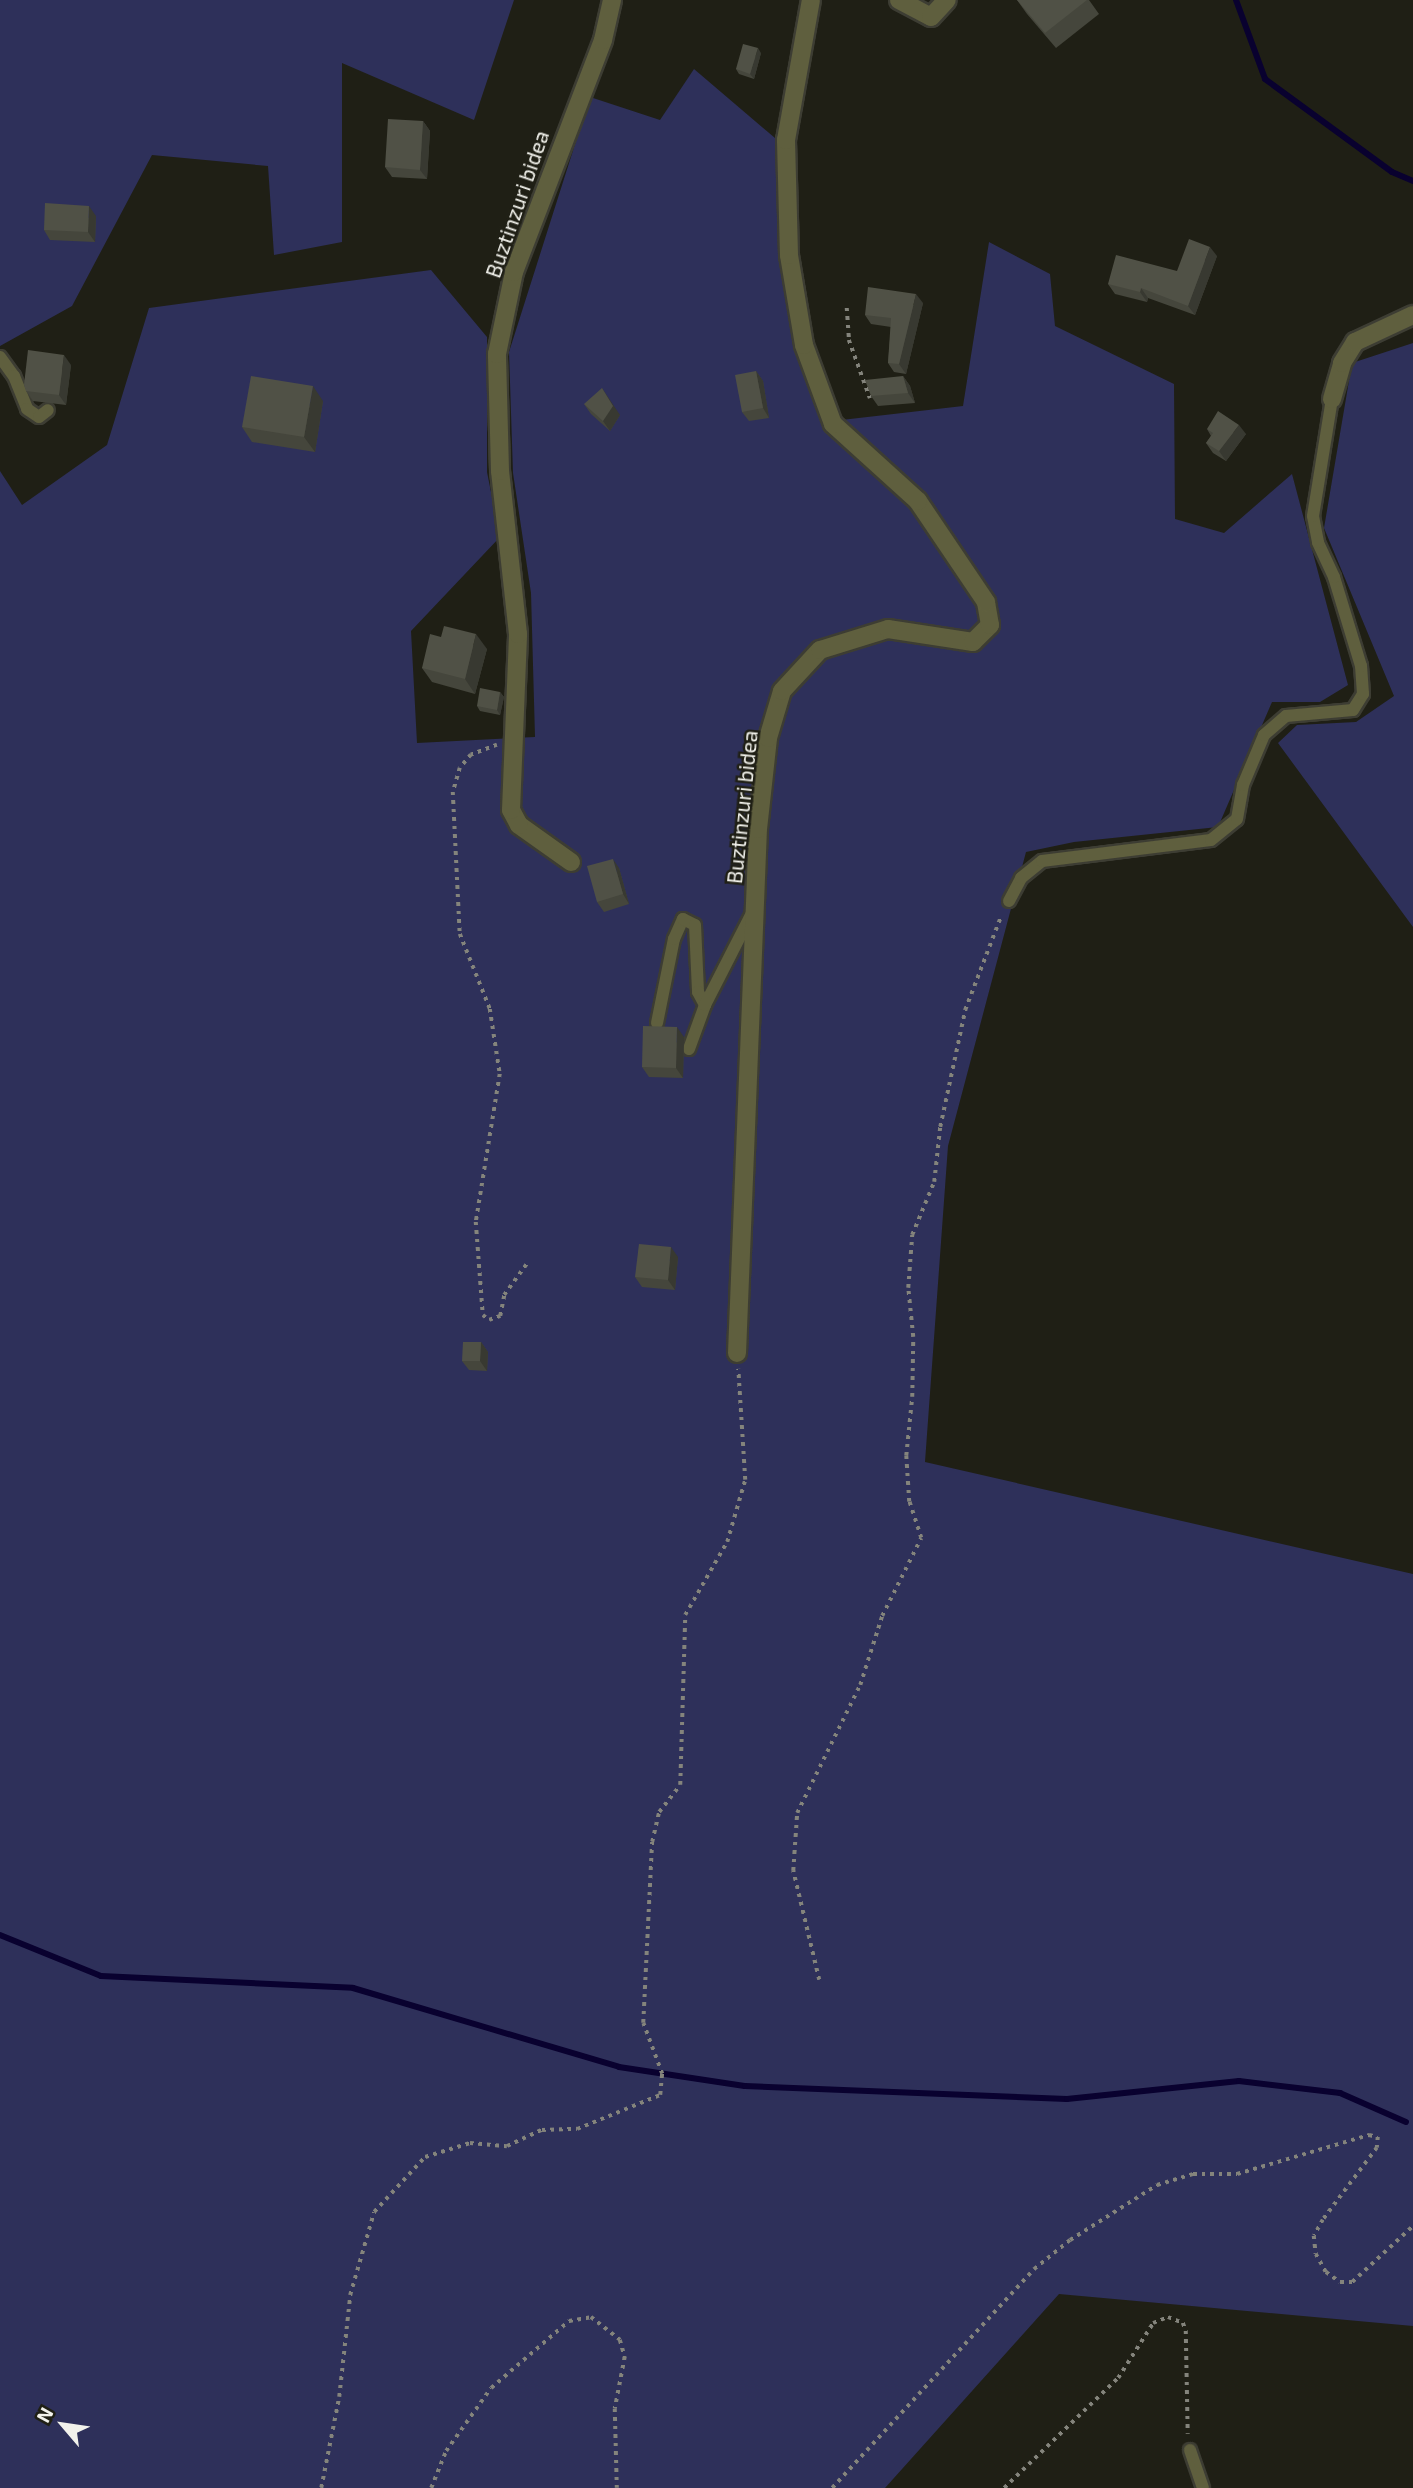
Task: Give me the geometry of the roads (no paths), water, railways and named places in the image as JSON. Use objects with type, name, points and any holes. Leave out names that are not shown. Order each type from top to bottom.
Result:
[{"type":"street","name":"Buztinzuri bidea","points":[[571,862],[519,825],[511,810],[519,634],[500,471],[497,354],[514,272],[603,40],[612,0]]},
{"type":"street","name":"Buztinzuri bidea","points":[[737,1353],[758,829],[768,738],[782,691],[820,650],[888,629],[973,642],[990,625],[986,602],[918,501],[833,424],[804,345],[789,255],[786,139],[811,0]]},
{"type":"street","points":[[899,0],[931,17],[947,0]]},
{"type":"street","points":[[1332,399],[1342,363],[1355,342],[1413,315]]},
{"type":"lane","points":[[0,357],[14,376],[27,409],[39,417],[48,410]]},
{"type":"lane","points":[[1009,901],[1021,878],[1042,861],[1211,840],[1237,819],[1243,785],[1265,735],[1286,716],[1353,710],[1363,694],[1361,666],[1335,577],[1318,542],[1313,516],[1332,399]]},
{"type":"lane","points":[[690,1049],[705,1005],[756,907]]},
{"type":"lane","points":[[657,1023],[674,939],[683,919],[695,925],[698,992],[705,1005]]},
{"type":"lane","points":[[1190,2449],[1203,2488]]},
{"type":"waterway","points":[[1236,0],[1265,79],[1392,172],[1413,181]]},
{"type":"waterway","points":[[0,1935],[101,1976],[353,1988],[619,2067],[745,2086],[1067,2099],[1239,2081],[1340,2093],[1406,2122]]}]
